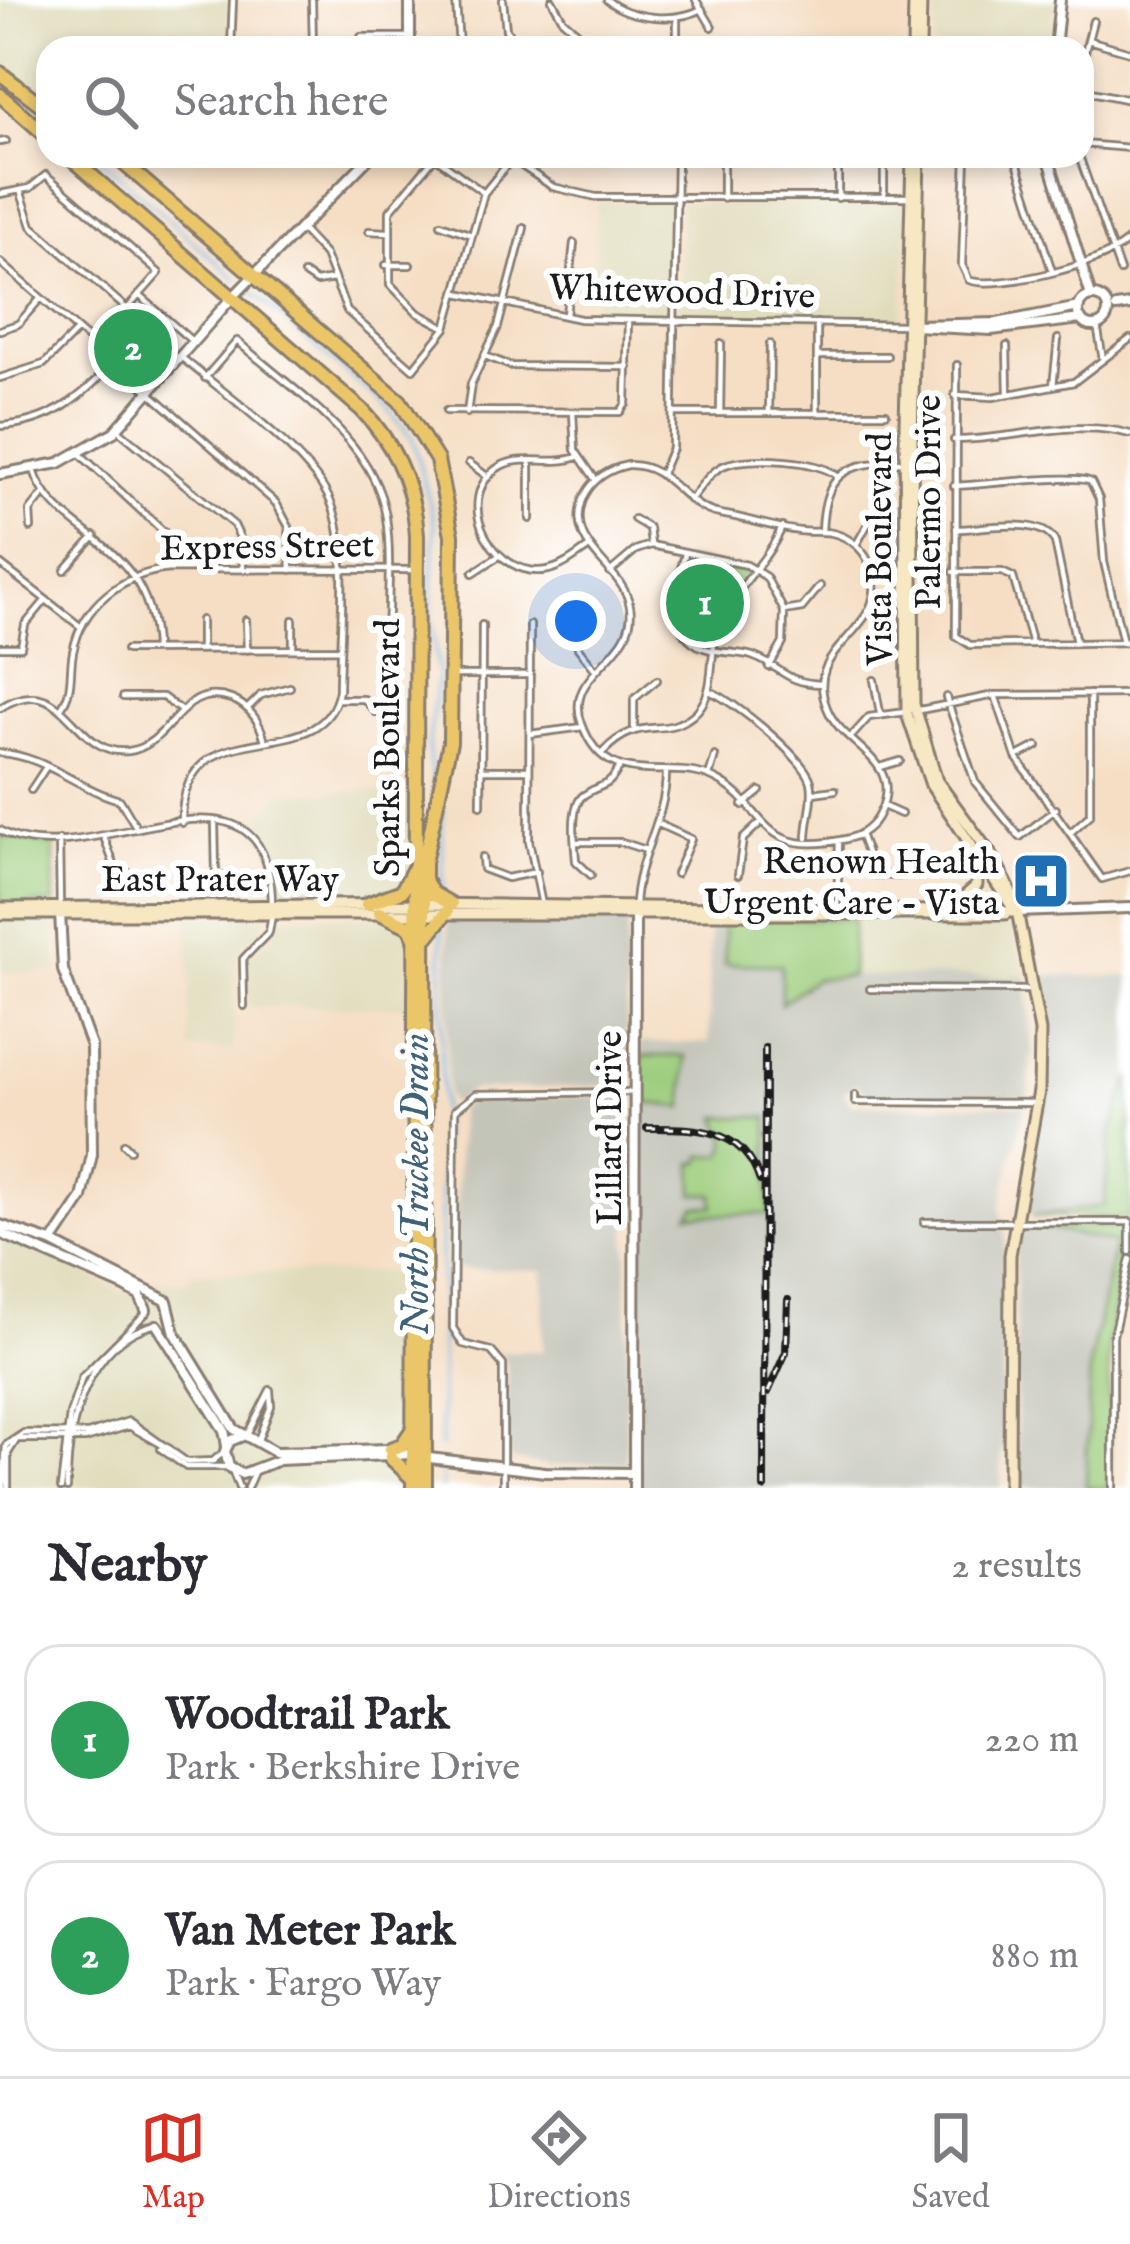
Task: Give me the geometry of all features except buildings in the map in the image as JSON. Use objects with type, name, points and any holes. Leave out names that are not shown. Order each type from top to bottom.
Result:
[{"type":"main road","points":[[917,0],[917,36]]},
{"type":"main road","points":[[0,73],[36,101]]},
{"type":"main road","points":[[0,95],[36,126]]},
{"type":"main road","name":"Sparks Boulevard","points":[[83,168],[381,432],[399,461],[414,506],[416,862],[425,1029],[425,1268],[417,1485]]},
{"type":"main road","name":"Sparks Boulevard","points":[[129,168],[384,385],[431,448],[451,515],[450,742],[431,813],[420,908]]},
{"type":"main road","name":"Vista Boulevard","points":[[915,168],[905,682],[931,785],[1016,912]]},
{"type":"main road","name":"Vista Boulevard","points":[[908,462],[911,712],[943,793],[1002,872],[1035,991],[1041,1049],[1037,1102],[1014,1222],[1009,1488]]},
{"type":"main road","points":[[943,909],[962,902],[977,885],[980,864],[970,841]]},
{"type":"main road","points":[[373,908],[402,891],[416,862]]},
{"type":"main road","points":[[420,946],[449,908],[424,878]]},
{"type":"main road","points":[[373,908],[410,927],[420,946]]},
{"type":"main road","name":"East Prater Way","points":[[0,911],[1016,912]]},
{"type":"main road","name":"East Prater Way","points":[[837,912],[1016,912]]},
{"type":"main road","name":"Sparks Boulevard","points":[[418,1456],[412,1429],[412,1376],[415,982],[420,946]]},
{"type":"main road","points":[[415,982],[425,1029]]},
{"type":"main road","points":[[416,1168],[425,1268]]},
{"type":"main road","points":[[412,1376],[419,1393],[418,1456]]},
{"type":"main road","points":[[412,1429],[391,1454],[417,1485]]},
{"type":"street","points":[[232,36],[233,0]]},
{"type":"street","points":[[312,0],[313,36]]},
{"type":"street","points":[[410,0],[410,36]]},
{"type":"street","points":[[457,0],[458,36]]},
{"type":"street","points":[[503,0],[506,30],[511,36]]},
{"type":"street","points":[[552,0],[563,20],[582,36]]},
{"type":"street","points":[[607,0],[628,14],[677,15],[702,9]]},
{"type":"street","points":[[697,0],[712,27]]},
{"type":"street","points":[[1056,36],[1060,0]]},
{"type":"street","points":[[677,15],[677,36]]},
{"type":"street","points":[[1089,36],[1094,21]]},
{"type":"street","points":[[1094,42],[1130,52]]},
{"type":"street","points":[[1094,92],[1130,100]]},
{"type":"street","points":[[1094,144],[1130,148]]},
{"type":"street","points":[[0,474],[34,470],[80,454],[118,429],[232,298],[359,168]]},
{"type":"street","points":[[425,168],[398,197],[387,232],[386,265],[397,295],[446,328]]},
{"type":"street","points":[[450,168],[484,193]]},
{"type":"street","points":[[300,228],[324,253],[349,313],[414,370],[446,328],[484,193],[502,168]]},
{"type":"street","points":[[525,168],[543,182],[574,194],[915,197]]},
{"type":"street","points":[[662,472],[673,448],[677,168]]},
{"type":"street","points":[[723,168],[723,198]]},
{"type":"street","points":[[838,168],[838,198]]},
{"type":"street","points":[[884,168],[884,197]]},
{"type":"street","points":[[965,168],[962,266],[969,280],[986,284],[1052,271],[1114,253],[1130,237]]},
{"type":"street","points":[[1020,168],[1052,271]]},
{"type":"street","points":[[1052,168],[1091,296],[1110,308],[1130,305]]},
{"type":"street","points":[[1083,168],[1120,271]]},
{"type":"street","points":[[0,194],[20,190],[46,175],[159,273],[127,309],[32,226],[20,190]]},
{"type":"street","points":[[441,224],[472,236]]},
{"type":"street","points":[[467,413],[471,384],[504,305],[524,229]]},
{"type":"street","points":[[369,232],[387,232]]},
{"type":"street","points":[[566,318],[574,243]]},
{"type":"street","points":[[0,262],[280,508],[291,535],[291,570]]},
{"type":"street","points":[[386,265],[410,266]]},
{"type":"street","points":[[304,274],[316,282],[334,278]]},
{"type":"street","name":"Whitewood Drive","points":[[458,293],[566,318],[911,326]]},
{"type":"street","points":[[139,295],[193,342]]},
{"type":"street","points":[[911,326],[997,323],[1079,307],[1091,296]]},
{"type":"street","points":[[0,330],[22,320],[41,298]]},
{"type":"street","points":[[1079,307],[1081,320]]},
{"type":"street","points":[[1096,325],[1110,308]]},
{"type":"street","points":[[446,411],[623,411],[628,320]]},
{"type":"street","points":[[911,326],[1000,330],[1081,320],[1096,325]]},
{"type":"street","points":[[817,323],[817,413]]},
{"type":"street","points":[[1096,325],[1103,360]]},
{"type":"street","points":[[0,378],[44,364],[77,330]]},
{"type":"street","points":[[1053,386],[1058,339]]},
{"type":"street","points":[[955,395],[1008,394],[1074,382],[1130,339]]},
{"type":"street","points":[[205,378],[237,341],[343,434],[366,463],[381,496],[388,570],[387,649]]},
{"type":"street","points":[[721,413],[722,344]]},
{"type":"street","points":[[769,413],[770,344]]},
{"type":"street","points":[[1007,346],[1008,394]]},
{"type":"street","points":[[484,356],[511,366],[628,368]]},
{"type":"street","points":[[817,356],[887,356]]},
{"type":"street","points":[[181,357],[321,483],[337,520],[339,570],[338,699],[317,726],[198,764],[183,789],[182,823]]},
{"type":"street","points":[[0,426],[57,412],[85,393],[114,362]]},
{"type":"street","name":"Palermo Drive","points":[[957,364],[954,572],[958,639],[970,645],[1032,644]]},
{"type":"street","points":[[573,413],[574,458],[596,480]]},
{"type":"street","points":[[673,413],[886,413]]},
{"type":"street","points":[[954,440],[1008,440],[1091,427],[1130,434]]},
{"type":"street","points":[[118,429],[234,526],[242,542],[243,569]]},
{"type":"street","points":[[80,454],[179,546],[185,569]]},
{"type":"street","points":[[574,458],[508,463],[488,477],[479,514],[486,538],[499,556],[519,568],[539,571],[589,548]]},
{"type":"street","points":[[530,462],[530,519]]},
{"type":"street","points":[[822,532],[824,502],[838,477],[863,464],[908,462]]},
{"type":"street","points":[[470,463],[488,477]]},
{"type":"street","points":[[690,500],[713,473],[733,463],[816,463],[838,477]]},
{"type":"street","points":[[628,465],[662,472],[690,500],[713,512],[822,532],[856,545],[872,571],[873,599],[863,620],[830,655],[822,684],[829,714],[880,767],[886,786],[883,806],[860,834],[839,841],[781,838],[759,824],[709,776],[620,766],[583,727],[580,693],[622,644],[630,624],[626,595],[589,548],[580,512],[596,480],[628,465]]},
{"type":"street","points":[[34,470],[45,492],[134,577],[153,622],[154,650]]},
{"type":"street","points":[[954,486],[1014,485],[1070,475],[1091,482],[1099,499],[1104,562],[1127,642],[1032,644],[1013,578],[1002,572],[954,572]]},
{"type":"street","points":[[31,528],[30,511],[45,492]]},
{"type":"street","points":[[856,545],[873,514]]},
{"type":"street","points":[[634,519],[646,524],[652,545]]},
{"type":"street","points":[[603,752],[634,727],[680,722],[698,710],[709,692],[721,621],[782,526]]},
{"type":"street","points":[[954,529],[1035,526],[1048,531],[1055,542],[1076,643]]},
{"type":"street","points":[[65,570],[95,536]]},
{"type":"street","points":[[610,572],[631,553],[652,545],[758,570],[779,594],[784,611],[783,643],[769,667]]},
{"type":"street","points":[[685,554],[677,584],[681,626],[693,642],[753,656],[795,683],[822,684]]},
{"type":"street","points":[[472,573],[499,556]]},
{"type":"street","points":[[0,564],[81,627],[72,656],[70,691],[62,708]]},
{"type":"street","name":"Express Street","points":[[81,627],[106,594],[134,577],[185,569],[417,570]]},
{"type":"street","points":[[784,611],[802,608],[820,586]]},
{"type":"street","points":[[0,647],[21,647],[25,626],[44,602]]},
{"type":"street","points":[[580,615],[578,648],[596,669]]},
{"type":"street","points":[[200,620],[201,650]]},
{"type":"street","points":[[247,620],[247,650]]},
{"type":"street","points":[[292,620],[293,650]]},
{"type":"street","points":[[481,805],[482,625]]},
{"type":"street","points":[[530,625],[529,841],[542,909]]},
{"type":"street","points":[[126,650],[339,649]]},
{"type":"street","points":[[451,675],[530,675]]},
{"type":"street","points":[[634,727],[634,699],[657,680]]},
{"type":"street","points":[[874,680],[880,713]]},
{"type":"street","points":[[247,709],[261,695],[290,687]]},
{"type":"street","points":[[709,692],[739,704],[769,738],[802,762],[812,793],[807,840]]},
{"type":"street","points":[[1071,832],[1090,814],[1090,694]]},
{"type":"street","points":[[850,738],[864,721],[880,713],[948,707],[995,695],[1130,694]]},
{"type":"street","points":[[995,695],[1016,758],[1102,879],[1130,871]]},
{"type":"street","points":[[0,708],[27,698],[62,708],[90,740],[122,752],[154,740],[180,710],[216,697],[247,709],[265,741]]},
{"type":"street","points":[[946,697],[975,782],[1020,837],[1056,809]]},
{"type":"street","points":[[123,698],[163,698],[180,710]]},
{"type":"street","points":[[338,699],[368,700],[377,713]]},
{"type":"street","points":[[530,734],[583,727]]},
{"type":"street","points":[[769,738],[775,729]]},
{"type":"street","points":[[1016,758],[1037,746]]},
{"type":"street","points":[[0,753],[46,767],[80,788],[120,800],[135,825]]},
{"type":"street","points":[[709,776],[715,756]]},
{"type":"street","points":[[880,767],[900,761]]},
{"type":"street","points":[[591,875],[578,865],[578,801],[607,787],[620,766]]},
{"type":"street","points":[[31,790],[46,767]]},
{"type":"street","points":[[481,770],[529,770]]},
{"type":"street","name":"Lillard Drive","points":[[634,1488],[635,910],[666,773]]},
{"type":"street","points":[[743,805],[760,790]]},
{"type":"street","points":[[812,793],[835,790]]},
{"type":"street","points":[[883,806],[901,814]]},
{"type":"street","points":[[215,822],[216,877]]},
{"type":"street","points":[[0,830],[20,839],[59,840],[104,837],[135,825],[215,822],[244,828],[265,848],[272,908],[269,932],[243,959],[244,1006]]},
{"type":"street","points":[[658,824],[691,839],[676,874]]},
{"type":"street","points":[[738,875],[743,839],[759,824]]},
{"type":"street","points":[[860,834],[875,874],[900,876]]},
{"type":"street","points":[[104,837],[116,870],[145,877]]},
{"type":"street","points":[[50,1246],[83,1183],[87,1157],[87,1048],[58,967],[59,840]]},
{"type":"street","points":[[837,912],[839,841]]},
{"type":"street","points":[[576,842],[621,842],[646,850]]},
{"type":"street","points":[[482,857],[483,868],[501,878],[536,872]]},
{"type":"street","points":[[195,877],[237,876]]},
{"type":"street","name":"East Prater Way","points":[[1016,912],[1130,908]]},
{"type":"street","points":[[870,989],[1035,991]]},
{"type":"street","points":[[503,1488],[503,1365],[491,1351],[463,1344],[453,1328],[455,1111],[463,1099],[476,1094],[635,1092]]},
{"type":"street","points":[[855,1095],[855,1102],[1037,1102]]},
{"type":"street","points":[[924,1222],[1130,1224],[1130,1256],[1113,1336],[1113,1488]]},
{"type":"street","points":[[0,1229],[50,1246],[170,1305],[175,1334],[227,1422],[280,1453],[391,1454],[545,1472],[634,1473]]},
{"type":"street","points":[[50,1246],[140,1296],[224,1430],[226,1449],[231,1468],[243,1488],[257,1469],[270,1390],[247,1434],[226,1449],[215,1461],[194,1463],[144,1433]]},
{"type":"street","points":[[64,1488],[68,1436],[90,1365],[140,1324],[160,1298]]},
{"type":"street","points":[[68,1436],[89,1377],[124,1341],[171,1315]]},
{"type":"street","points":[[135,1425],[176,1463],[231,1468],[242,1474],[279,1460],[391,1454]]},
{"type":"street","points":[[6,1488],[8,1453],[15,1440],[135,1425],[170,1449]]},
{"type":"street","points":[[6,1488],[10,1438],[24,1433],[68,1436]]},
{"type":"shaded area","points":[[0,0],[228,0],[227,36],[36,36],[36,92],[0,64]]},
{"type":"shaded area","points":[[936,0],[1056,0],[1052,36],[935,36]]},
{"type":"shaded area","points":[[596,202],[670,202],[669,316],[595,315]]},
{"type":"shaded area","points":[[680,202],[907,202],[903,315],[895,320],[679,317]]},
{"type":"shaded area","points":[[410,791],[410,869],[404,885],[382,898],[280,899],[272,851],[254,828],[280,793]]},
{"type":"shaded area","points":[[448,915],[627,919],[626,1085],[471,1090],[452,1104],[447,1094]]},
{"type":"shaded area","points":[[189,916],[265,916],[264,929],[244,944],[234,965],[233,1050],[189,1050]]},
{"type":"shaded area","points":[[383,916],[409,931],[408,1006],[247,1007],[247,957],[271,937],[276,918]]},
{"type":"shaded area","points":[[0,918],[53,918],[56,972],[0,972]]},
{"type":"shaded area","points":[[710,918],[724,918],[781,965],[782,1002],[807,982],[830,976],[1026,976],[1032,1050],[1027,1097],[869,1098],[857,1083],[843,1093],[851,1105],[1025,1105],[1000,1209],[1005,1236],[1001,1488],[639,1488],[641,1043],[709,1043]]},
{"type":"shaded area","points":[[1008,919],[1026,976],[851,976],[854,920]]},
{"type":"shaded area","points":[[1041,975],[1130,976],[1130,1077],[1111,1135],[1104,1206],[1032,1216],[1025,1210],[1048,1075]]},
{"type":"shaded area","points":[[621,1096],[628,1103],[626,1462],[548,1466],[512,1460],[507,1453],[507,1365],[500,1352],[543,1351],[543,1270],[456,1269],[459,1109],[476,1098]]},
{"type":"shaded area","points":[[1037,1227],[1115,1243],[1090,1364],[1086,1488],[1017,1488],[1016,1248],[1018,1232]]},
{"type":"shaded area","points":[[0,1239],[59,1260],[125,1294],[134,1275],[149,1282],[188,1282],[189,1273],[410,1272],[405,1350],[399,1361],[404,1383],[399,1466],[407,1488],[0,1488]]},
{"type":"green space","points":[[117,308],[175,357],[150,386],[92,338]]},
{"type":"green space","points":[[686,560],[750,573],[719,616],[708,645],[689,631],[680,610]]},
{"type":"green space","points":[[0,835],[54,845],[54,904],[0,905]]},
{"type":"green space","points":[[724,918],[853,919],[851,976],[814,979],[781,1004],[781,965],[725,964]]},
{"type":"green space","points":[[640,1056],[686,1056],[684,1107],[642,1103]]},
{"type":"green space","points":[[1130,1077],[1130,1218],[1033,1216],[1104,1206],[1111,1135]]},
{"type":"green space","points":[[718,1117],[768,1117],[769,1214],[689,1215],[695,1207],[714,1206],[713,1194],[694,1194],[693,1163],[701,1162],[702,1156],[722,1155],[727,1140]]},
{"type":"green space","points":[[1119,1226],[1126,1234],[1109,1342],[1109,1488],[1086,1488],[1090,1363],[1115,1243],[1037,1227]]},
{"type":"waterway","name":"North Truckee Drain","points":[[0,83],[36,112]]},
{"type":"waterway","name":"North Truckee Drain","points":[[111,168],[237,280]]},
{"type":"waterway","name":"North Truckee Drain","points":[[250,290],[387,408],[413,440],[435,523],[431,617],[438,673],[428,748],[435,793]]},
{"type":"waterway","name":"North Truckee Drain","points":[[442,806],[443,892]]},
{"type":"waterway","name":"North Truckee Drain","points":[[441,1447],[442,929]]},
{"type":"waterway","name":"North Truckee Drain","points":[[441,1468],[442,1488]]},
{"type":"railway","points":[[764,1488],[765,1048]]},
{"type":"railway","points":[[647,1128],[699,1130],[729,1140],[752,1163],[760,1181]]},
{"type":"railway","points":[[768,1392],[786,1352],[788,1300]]},
{"type":"place","name":"Van Meter Park","points":[[133,348]]},
{"type":"place","name":"Woodtrail Park","points":[[705,603]]},
{"type":"place","name":"Renown Health Urgent Care - Vista","points":[[1041,881]]}]
